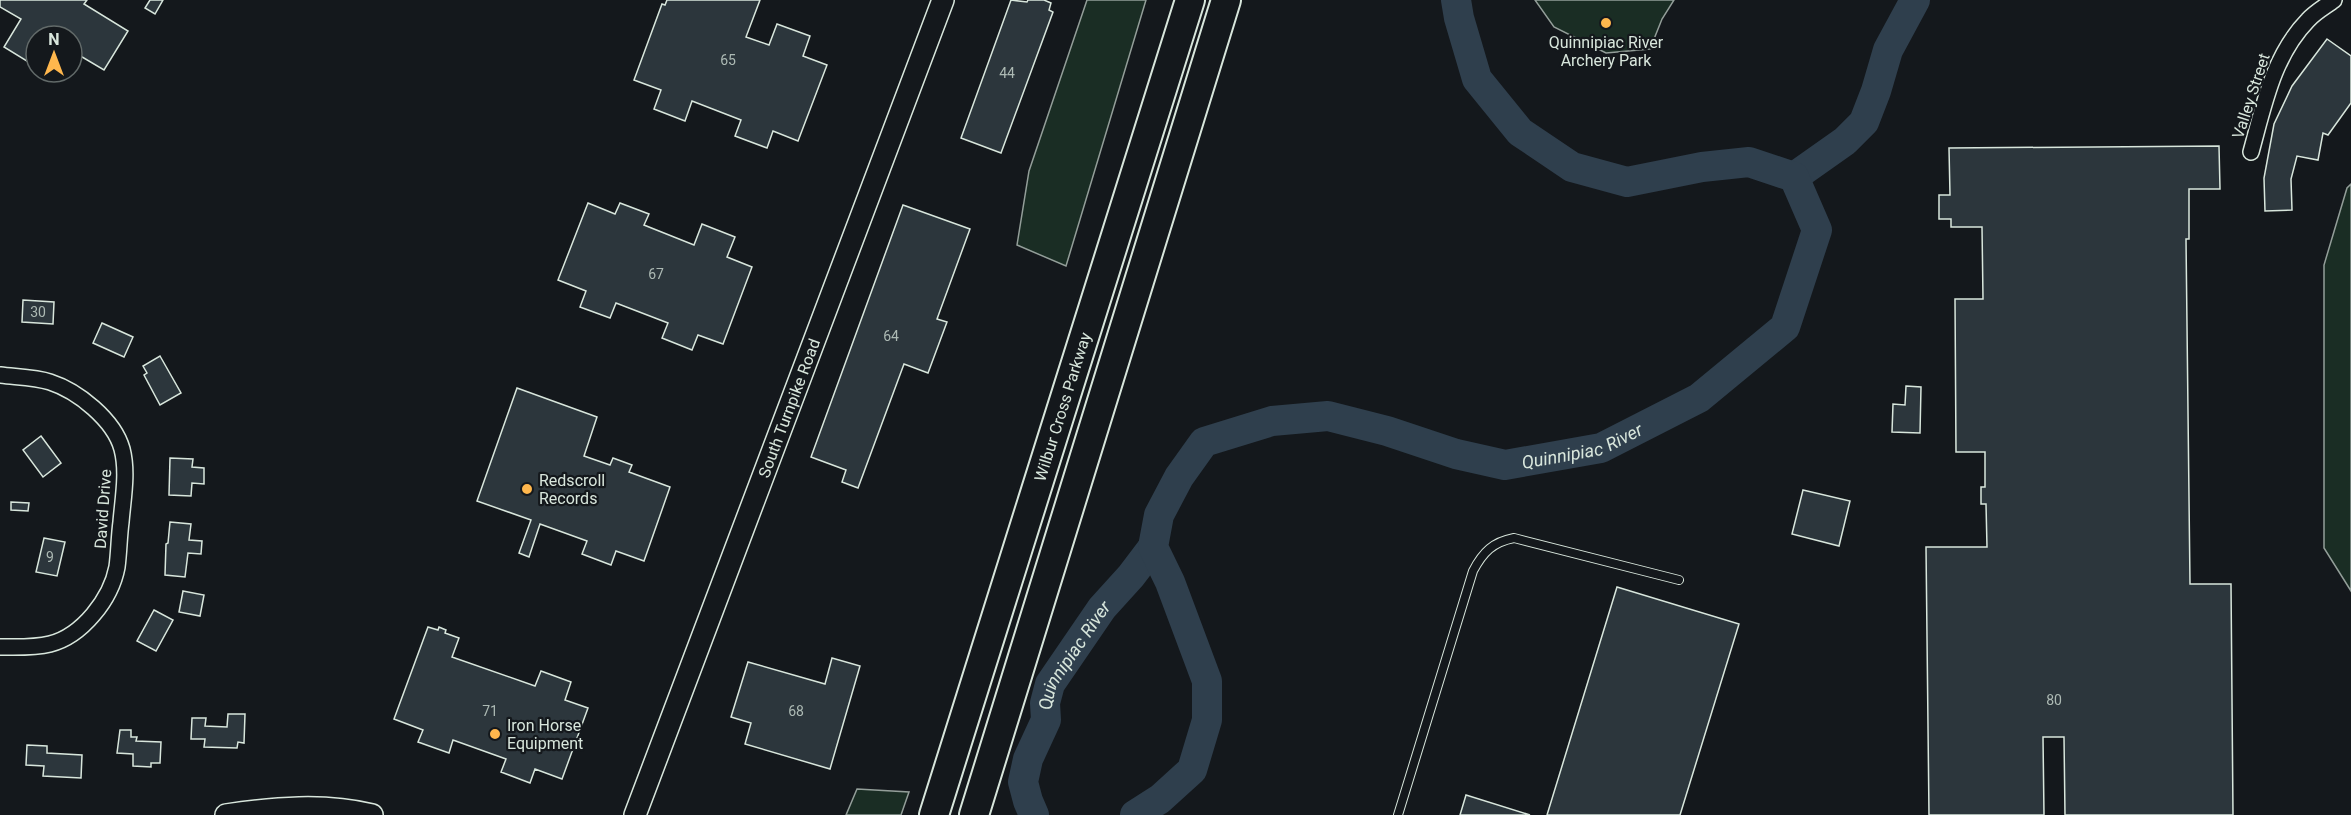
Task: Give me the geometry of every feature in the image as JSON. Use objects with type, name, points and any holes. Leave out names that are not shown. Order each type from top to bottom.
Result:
[{"type":"highway","name":"Wilbur Cross Parkway","points":[[934,815],[1190,0]]},
{"type":"highway","points":[[974,815],[1226,0]]},
{"type":"main road","name":"South Turnpike Road","points":[[635,815],[943,0]]},
{"type":"main road","points":[[226,815],[257,810],[312,807],[350,809],[372,815]]},
{"type":"street","name":"Valley Street","points":[[2251,152],[2273,76],[2287,47],[2308,19],[2334,0]]},
{"type":"street","name":"David Drive","points":[[0,375],[50,381],[88,402],[111,428],[122,448],[125,472],[117,569],[106,595],[95,612],[73,633],[52,643],[24,648],[0,647]]},
{"type":"lane","points":[[1398,815],[1473,571],[1485,551],[1502,540],[1514,538],[1679,580]]},
{"type":"green space","points":[[1087,0],[1146,0],[1066,266],[1017,245],[1029,171]]},
{"type":"green space","name":"Quinnipiac River Archery Park","points":[[1535,0],[1674,0],[1662,19],[1650,49],[1606,53],[1554,27]]},
{"type":"green space","points":[[2351,184],[2351,591],[2324,548],[2324,265],[2347,188]]},
{"type":"green space","points":[[857,789],[909,792],[901,815],[846,815]]},
{"type":"building","points":[[0,0],[87,0],[84,4],[128,31],[104,70],[84,58],[84,24],[24,24],[24,59],[4,47],[21,19],[0,7]]},
{"type":"building","points":[[150,0],[163,0],[155,14],[145,8]]},
{"type":"building","points":[[667,0],[760,0],[746,37],[769,45],[777,24],[810,36],[803,56],[827,65],[798,141],[773,131],[767,148],[735,136],[741,120],[692,101],[685,121],[654,109],[661,90],[634,80],[662,4],[665,5]]},
{"type":"building","points":[[1011,0],[1027,2],[1028,0],[1044,0],[1051,3],[1049,10],[1053,12],[1001,153],[961,138]]},
{"type":"building","points":[[2327,39],[2351,56],[2351,103],[2328,135],[2323,133],[2318,160],[2297,156],[2291,179],[2292,210],[2265,211],[2264,178],[2274,124],[2292,86]]},
{"type":"building","points":[[2219,146],[2220,189],[2189,189],[2189,239],[2186,239],[2190,584],[2231,584],[2233,815],[2065,815],[2064,737],[2043,737],[2044,815],[1929,815],[1926,547],[1987,547],[1986,504],[1981,504],[1981,487],[1985,487],[1985,452],[1956,452],[1955,299],[1983,299],[1982,227],[1951,227],[1951,219],[1939,219],[1939,195],[1950,195],[1949,148]]},
{"type":"building","points":[[588,203],[615,214],[620,203],[649,214],[644,225],[694,245],[702,224],[735,237],[727,257],[752,267],[723,344],[698,335],[692,350],[662,338],[668,323],[616,303],[610,318],[580,307],[586,291],[558,280]]},
{"type":"building","points":[[903,205],[970,229],[937,319],[947,322],[928,373],[904,364],[858,488],[842,482],[846,470],[811,457]]},
{"type":"building","points":[[23,300],[54,302],[53,324],[22,322]]},
{"type":"building","points":[[102,323],[133,337],[124,357],[93,343]]},
{"type":"building","points":[[160,356],[181,393],[160,405],[144,375],[147,373],[143,366]]},
{"type":"building","points":[[1906,386],[1921,387],[1920,433],[1892,432],[1893,404],[1905,405]]},
{"type":"building","points":[[517,388],[597,417],[584,456],[610,465],[613,458],[632,465],[629,472],[670,487],[644,561],[616,551],[611,565],[582,554],[587,541],[540,524],[529,557],[519,553],[531,520],[477,501]]},
{"type":"building","points":[[41,436],[61,463],[43,477],[23,450]]},
{"type":"building","points":[[170,458],[193,459],[192,467],[204,468],[204,484],[192,483],[191,496],[169,495]]},
{"type":"building","points":[[1803,490],[1850,501],[1839,546],[1792,534]]},
{"type":"building","points":[[11,502],[29,503],[28,511],[11,510]]},
{"type":"building","points":[[170,522],[191,524],[189,540],[202,541],[201,554],[188,553],[185,577],[165,575],[166,544]]},
{"type":"building","points":[[44,538],[65,542],[57,576],[36,572]]},
{"type":"building","points":[[1617,587],[1739,624],[1680,815],[1547,815]]},
{"type":"building","points":[[183,591],[204,595],[200,616],[179,612]]},
{"type":"building","points":[[154,610],[173,620],[156,651],[137,641]]},
{"type":"building","points":[[428,627],[438,630],[439,627],[446,630],[445,633],[459,638],[452,657],[535,686],[541,671],[571,682],[565,700],[588,708],[562,779],[535,769],[530,783],[501,772],[506,759],[453,740],[449,753],[418,742],[423,730],[394,719]]},
{"type":"building","points":[[832,658],[860,666],[830,769],[745,744],[751,723],[731,717],[748,662],[825,684]]},
{"type":"building","points":[[228,714],[245,714],[244,743],[238,742],[237,748],[204,747],[205,739],[191,739],[192,718],[206,718],[205,726],[227,727]]},
{"type":"building","points":[[120,730],[131,730],[131,737],[137,737],[136,741],[161,742],[160,763],[151,763],[151,767],[133,766],[133,754],[117,753]]},
{"type":"building","points":[[27,745],[47,746],[47,753],[82,755],[81,778],[43,776],[44,766],[26,765]]},
{"type":"building","points":[[1466,795],[1530,815],[1460,815]]},
{"type":"waterway","name":"Quinnipiac River","points":[[1135,815],[1160,799],[1192,770],[1207,720],[1207,681],[1170,582],[1153,547],[1159,515],[1179,477],[1204,442],[1272,421],[1328,416],[1387,431],[1456,454],[1505,465],[1601,448],[1699,398],[1785,327],[1817,230],[1794,177],[1749,162],[1702,167],[1627,182],[1572,167],[1520,132],[1477,79],[1456,0]]},
{"type":"waterway","name":"Quinnipiac River","points":[[1794,177],[1845,141],[1864,122],[1888,50],[1915,0]]},
{"type":"waterway","name":"Quinnipiac River","points":[[1034,815],[1023,782],[1028,759],[1046,720],[1045,703],[1050,684],[1102,608],[1153,547]]},
{"type":"place","name":"Quinnipiac River Archery Park","points":[[1606,23]]},
{"type":"place","name":"Redscroll Records","points":[[527,489]]},
{"type":"place","name":"Iron Horse Equipment","points":[[495,734]]}]
